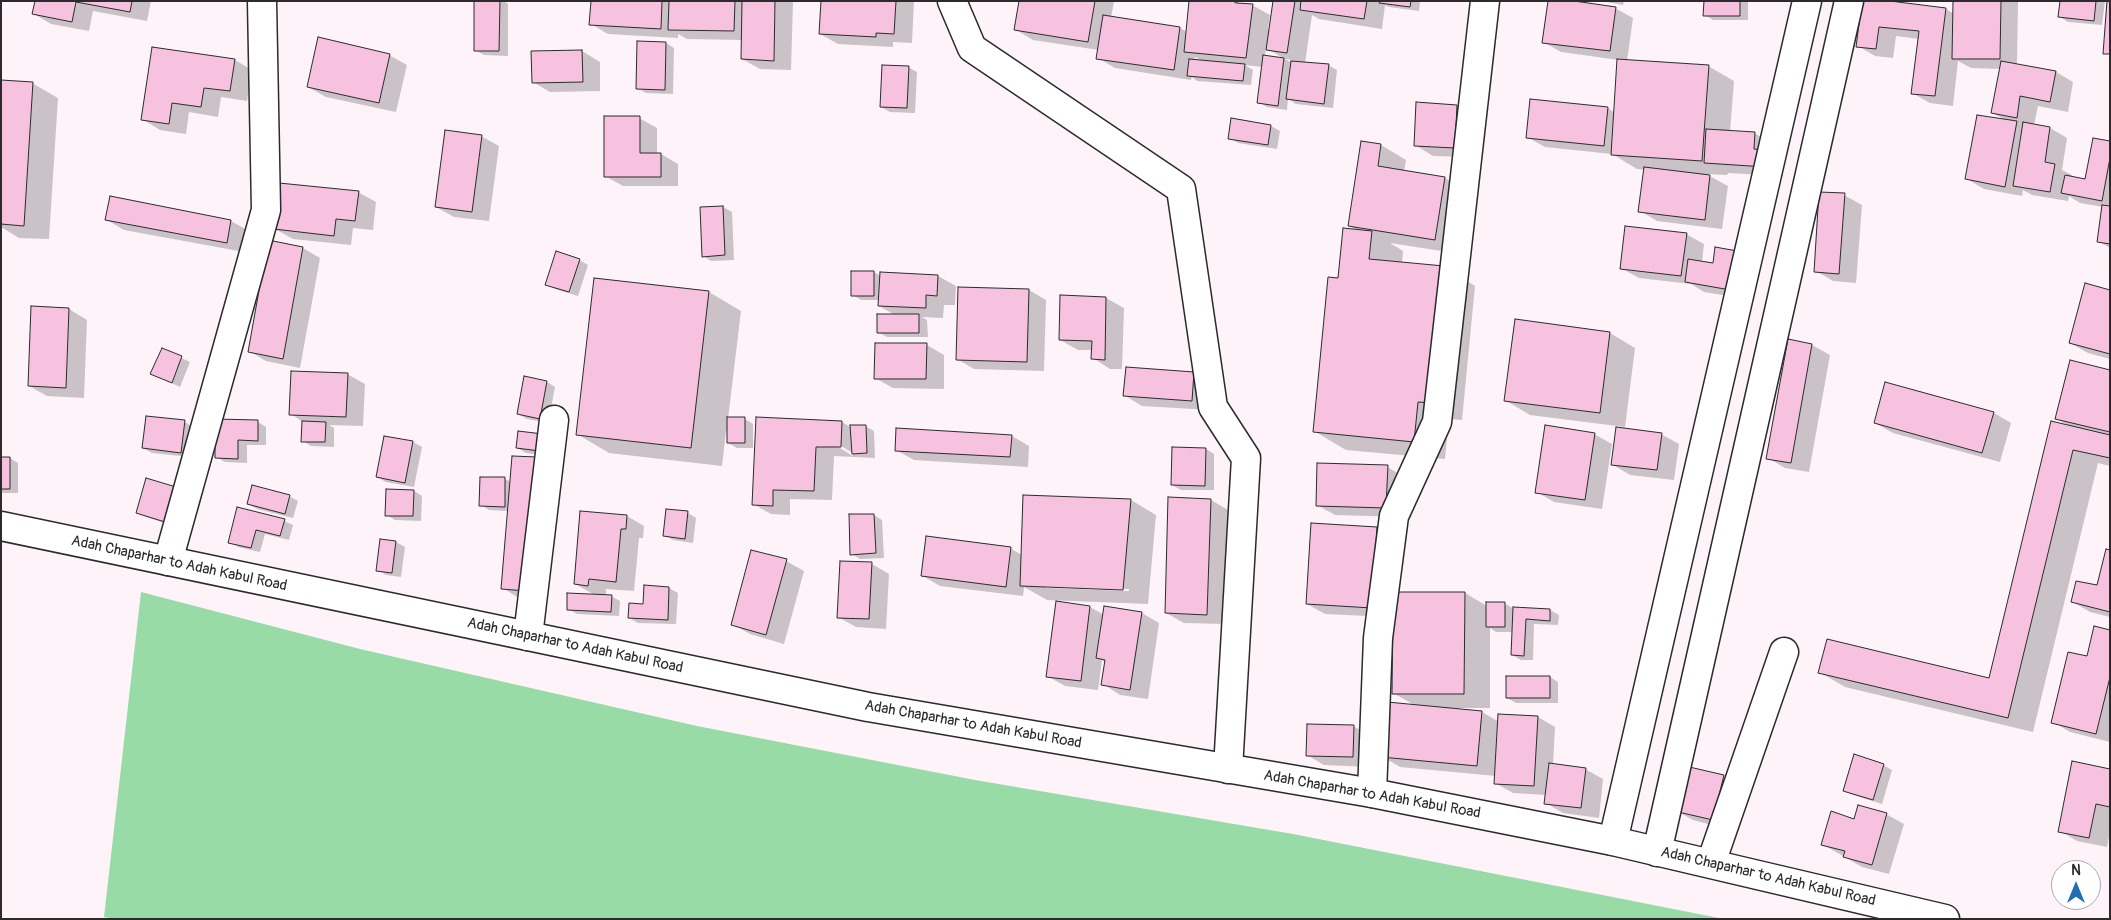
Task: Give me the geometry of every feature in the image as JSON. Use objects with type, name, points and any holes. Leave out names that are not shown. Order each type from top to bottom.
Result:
[{"type":"street","points":[[168,561],[266,210],[262,1]]},
{"type":"street","points":[[952,1],[972,48],[1181,189],[1212,407],[1246,458],[1228,769]]},
{"type":"street","points":[[1372,793],[1378,638],[1394,516],[1437,422],[1485,1]]},
{"type":"street","points":[[1613,841],[1807,1]]},
{"type":"street","points":[[1657,852],[1849,1]]},
{"type":"street","points":[[528,636],[554,420]]},
{"type":"street","name":"Adah Chaparhar to Adah Kabul Road","points":[[1,526],[868,707],[1372,793],[1613,841],[1945,919]]},
{"type":"street","points":[[1711,864],[1784,652]]},
{"type":"green space","points":[[141,592],[360,649],[697,726],[975,780],[1293,834],[1724,919],[113,919],[104,917]]},
{"type":"building","points":[[35,1],[132,1],[130,12],[76,2],[72,22],[32,14]]},
{"type":"building","points":[[474,1],[500,1],[499,51],[474,51]]},
{"type":"building","points":[[591,1],[662,1],[661,29],[589,25]]},
{"type":"building","points":[[669,1],[735,1],[734,31],[668,30]]},
{"type":"building","points":[[742,1],[775,1],[774,61],[741,59]]},
{"type":"building","points":[[821,1],[896,1],[894,34],[876,33],[876,37],[819,34]]},
{"type":"building","points":[[1019,1],[1095,1],[1088,42],[1014,30]]},
{"type":"building","points":[[1189,1],[1233,1],[1236,3],[1253,4],[1246,58],[1184,52]]},
{"type":"building","points":[[1273,1],[1295,1],[1287,53],[1266,50]]},
{"type":"building","points":[[1301,1],[1367,1],[1364,19],[1300,10]]},
{"type":"building","points":[[1380,1],[1411,1],[1410,7],[1379,3]]},
{"type":"building","points":[[1548,1],[1574,1],[1616,7],[1610,51],[1542,43]]},
{"type":"building","points":[[1704,1],[1740,1],[1740,16],[1703,16]]},
{"type":"building","points":[[1862,1],[1890,1],[1946,8],[1935,96],[1911,94],[1919,31],[1879,27],[1876,49],[1856,47]]},
{"type":"building","points":[[1953,1],[2001,1],[2000,59],[1952,59]]},
{"type":"building","points":[[2060,1],[2096,1],[2094,21],[2058,17]]},
{"type":"building","points":[[2107,1],[2110,1],[2110,54],[2103,54]]},
{"type":"building","points":[[1103,15],[1180,27],[1174,70],[1096,59]]},
{"type":"building","points":[[318,37],[390,54],[379,103],[307,87]]},
{"type":"building","points":[[637,41],[666,42],[665,90],[636,89]]},
{"type":"building","points":[[152,47],[235,59],[230,91],[204,88],[201,107],[172,103],[169,124],[141,120]]},
{"type":"building","points":[[582,50],[583,82],[532,83],[531,51]]},
{"type":"building","points":[[1263,55],[1284,58],[1278,106],[1257,103]]},
{"type":"building","points":[[1189,59],[1245,64],[1243,81],[1187,76]]},
{"type":"building","points":[[1617,59],[1709,65],[1702,161],[1611,155]]},
{"type":"building","points":[[1291,61],[1329,64],[1324,104],[1286,99]]},
{"type":"building","points":[[2001,61],[2056,71],[2050,102],[2020,96],[2017,118],[1991,113]]},
{"type":"building","points":[[882,65],[909,66],[907,108],[880,107]]},
{"type":"building","points":[[1,80],[33,82],[24,226],[1,224]]},
{"type":"building","points":[[1530,99],[1608,107],[1604,146],[1526,138]]},
{"type":"building","points":[[1416,102],[1457,105],[1455,148],[1414,146]]},
{"type":"building","points":[[1977,115],[2017,121],[2005,187],[1965,179]]},
{"type":"building","points":[[604,116],[640,116],[640,153],[661,153],[661,177],[604,177]]},
{"type":"building","points":[[1231,118],[1271,125],[1268,145],[1228,139]]},
{"type":"building","points":[[2023,122],[2050,127],[2045,162],[2055,164],[2050,192],[2013,186]]},
{"type":"building","points":[[1706,129],[1755,132],[1754,149],[1766,150],[1766,167],[1704,163]]},
{"type":"building","points":[[445,130],[482,135],[472,212],[435,207]]},
{"type":"building","points":[[2093,138],[2110,141],[2110,158],[2102,201],[2061,193],[2065,175],[2085,179]]},
{"type":"building","points":[[1361,141],[1381,144],[1378,166],[1445,177],[1435,240],[1348,226]]},
{"type":"building","points":[[1644,167],[1710,175],[1705,220],[1638,212]]},
{"type":"building","points":[[279,183],[359,191],[355,221],[336,219],[334,236],[274,229]]},
{"type":"building","points":[[1819,192],[1845,193],[1839,274],[1814,272]]},
{"type":"building","points":[[110,196],[231,220],[227,243],[105,220]]},
{"type":"building","points":[[2102,205],[2110,206],[2110,244],[2097,242]]},
{"type":"building","points":[[723,206],[725,255],[702,257],[700,207]]},
{"type":"building","points":[[1625,226],[1687,233],[1681,276],[1620,269]]},
{"type":"building","points":[[1343,228],[1372,231],[1369,259],[1444,266],[1431,403],[1418,402],[1414,442],[1313,432],[1328,277],[1338,278]]},
{"type":"building","points":[[268,240],[303,247],[283,359],[248,352]]},
{"type":"building","points":[[1715,247],[1743,252],[1736,291],[1685,282],[1688,259],[1713,263]]},
{"type":"building","points":[[556,251],[580,259],[569,292],[545,285]]},
{"type":"building","points":[[851,271],[874,271],[874,296],[851,296]]},
{"type":"building","points":[[880,272],[938,275],[937,296],[926,295],[926,308],[878,306]]},
{"type":"building","points":[[594,278],[709,291],[691,448],[576,435]]},
{"type":"building","points":[[2085,283],[2110,290],[2110,354],[2069,343]]},
{"type":"building","points":[[958,287],[1029,289],[1027,362],[956,360]]},
{"type":"building","points":[[1060,295],[1106,297],[1105,360],[1091,359],[1092,341],[1059,340]]},
{"type":"building","points":[[31,306],[69,308],[66,388],[28,386]]},
{"type":"building","points":[[877,314],[919,314],[919,333],[877,333]]},
{"type":"building","points":[[1515,319],[1610,332],[1600,413],[1504,401]]},
{"type":"building","points":[[1788,339],[1812,344],[1791,463],[1766,459]]},
{"type":"building","points":[[875,343],[927,343],[926,379],[874,379]]},
{"type":"building","points":[[162,348],[182,356],[172,383],[150,374]]},
{"type":"building","points":[[2070,360],[2110,370],[2110,432],[2055,419]]},
{"type":"building","points":[[1126,367],[1194,372],[1192,401],[1123,396]]},
{"type":"building","points":[[291,371],[348,373],[346,417],[289,415]]},
{"type":"building","points":[[524,376],[547,381],[540,419],[517,414]]},
{"type":"building","points":[[1885,382],[1994,412],[1982,453],[1874,423]]},
{"type":"building","points":[[146,416],[185,420],[181,453],[142,448]]},
{"type":"building","points":[[727,417],[745,417],[745,443],[727,443]]},
{"type":"building","points":[[756,417],[842,421],[841,447],[816,447],[814,491],[773,490],[773,506],[752,505]]},
{"type":"building","points":[[215,419],[258,420],[258,441],[238,440],[238,459],[215,458]]},
{"type":"building","points":[[302,421],[326,422],[325,442],[301,442]]},
{"type":"building","points":[[2051,421],[2110,435],[2110,458],[2073,450],[2008,718],[1818,673],[1827,639],[1989,678]]},
{"type":"building","points":[[850,425],[866,425],[867,453],[852,454]]},
{"type":"building","points":[[1545,425],[1595,433],[1585,500],[1535,493]]},
{"type":"building","points":[[1616,427],[1662,433],[1657,470],[1611,465]]},
{"type":"building","points":[[896,428],[1012,435],[1010,457],[895,451]]},
{"type":"building","points":[[518,431],[543,434],[540,451],[516,448]]},
{"type":"building","points":[[384,436],[413,441],[405,483],[376,477]]},
{"type":"building","points":[[1172,447],[1206,448],[1205,486],[1171,485]]},
{"type":"building","points":[[512,456],[537,457],[527,591],[501,589]]},
{"type":"building","points":[[1,457],[10,457],[10,489],[1,489]]},
{"type":"building","points":[[1317,463],[1388,465],[1386,508],[1316,506]]},
{"type":"building","points":[[480,477],[505,477],[505,507],[479,506]]},
{"type":"building","points":[[146,478],[176,487],[165,522],[136,513]]},
{"type":"building","points":[[252,485],[290,495],[285,514],[247,504]]},
{"type":"building","points":[[386,489],[414,490],[413,516],[385,516]]},
{"type":"building","points":[[1023,495],[1131,499],[1123,590],[1020,586]]},
{"type":"building","points":[[1168,497],[1211,499],[1207,615],[1165,613]]},
{"type":"building","points":[[237,507],[285,519],[280,536],[256,530],[251,548],[228,543]]},
{"type":"building","points":[[666,509],[688,511],[685,539],[663,536]]},
{"type":"building","points":[[580,511],[627,515],[626,529],[621,529],[616,582],[589,579],[588,586],[574,584]]},
{"type":"building","points":[[849,514],[874,514],[876,553],[850,555]]},
{"type":"building","points":[[1311,523],[1377,527],[1372,608],[1306,604]]},
{"type":"building","points":[[926,536],[1011,547],[1006,587],[921,576]]},
{"type":"building","points":[[380,539],[396,541],[392,573],[376,571]]},
{"type":"building","points":[[2106,549],[2110,550],[2110,612],[2071,602],[2076,581],[2097,585]]},
{"type":"building","points":[[751,550],[787,559],[766,635],[731,625]]},
{"type":"building","points":[[840,561],[872,562],[869,619],[837,618]]},
{"type":"building","points":[[644,585],[669,587],[668,620],[628,618],[629,603],[643,604]]},
{"type":"building","points":[[1393,592],[1465,592],[1464,694],[1392,694]]},
{"type":"building","points":[[567,593],[612,595],[611,612],[567,610]]},
{"type":"building","points":[[1056,601],[1090,606],[1081,681],[1046,677]]},
{"type":"building","points":[[1486,602],[1505,602],[1505,627],[1486,627]]},
{"type":"building","points":[[1104,606],[1142,612],[1130,690],[1101,685],[1105,660],[1096,658]]},
{"type":"building","points":[[1513,607],[1550,609],[1550,621],[1526,619],[1524,656],[1511,655]]},
{"type":"building","points":[[2094,626],[2110,630],[2110,677],[2096,734],[2051,723],[2068,652],[2087,656]]},
{"type":"building","points":[[1506,676],[1550,676],[1550,698],[1506,698]]},
{"type":"building","points":[[1387,702],[1482,711],[1477,766],[1381,757]]},
{"type":"building","points":[[1498,714],[1538,716],[1534,786],[1494,784]]},
{"type":"building","points":[[1307,724],[1354,725],[1353,757],[1306,756]]},
{"type":"building","points":[[1854,754],[1884,764],[1873,800],[1843,791]]},
{"type":"building","points":[[2072,761],[2110,769],[2110,807],[2096,804],[2089,838],[2058,832]]},
{"type":"building","points":[[1549,763],[1586,768],[1581,808],[1544,804]]},
{"type":"building","points":[[1685,766],[1724,775],[1713,820],[1674,811]]},
{"type":"building","points":[[1858,805],[1887,813],[1872,865],[1843,857],[1845,851],[1821,845],[1831,811],[1854,819]]}]
